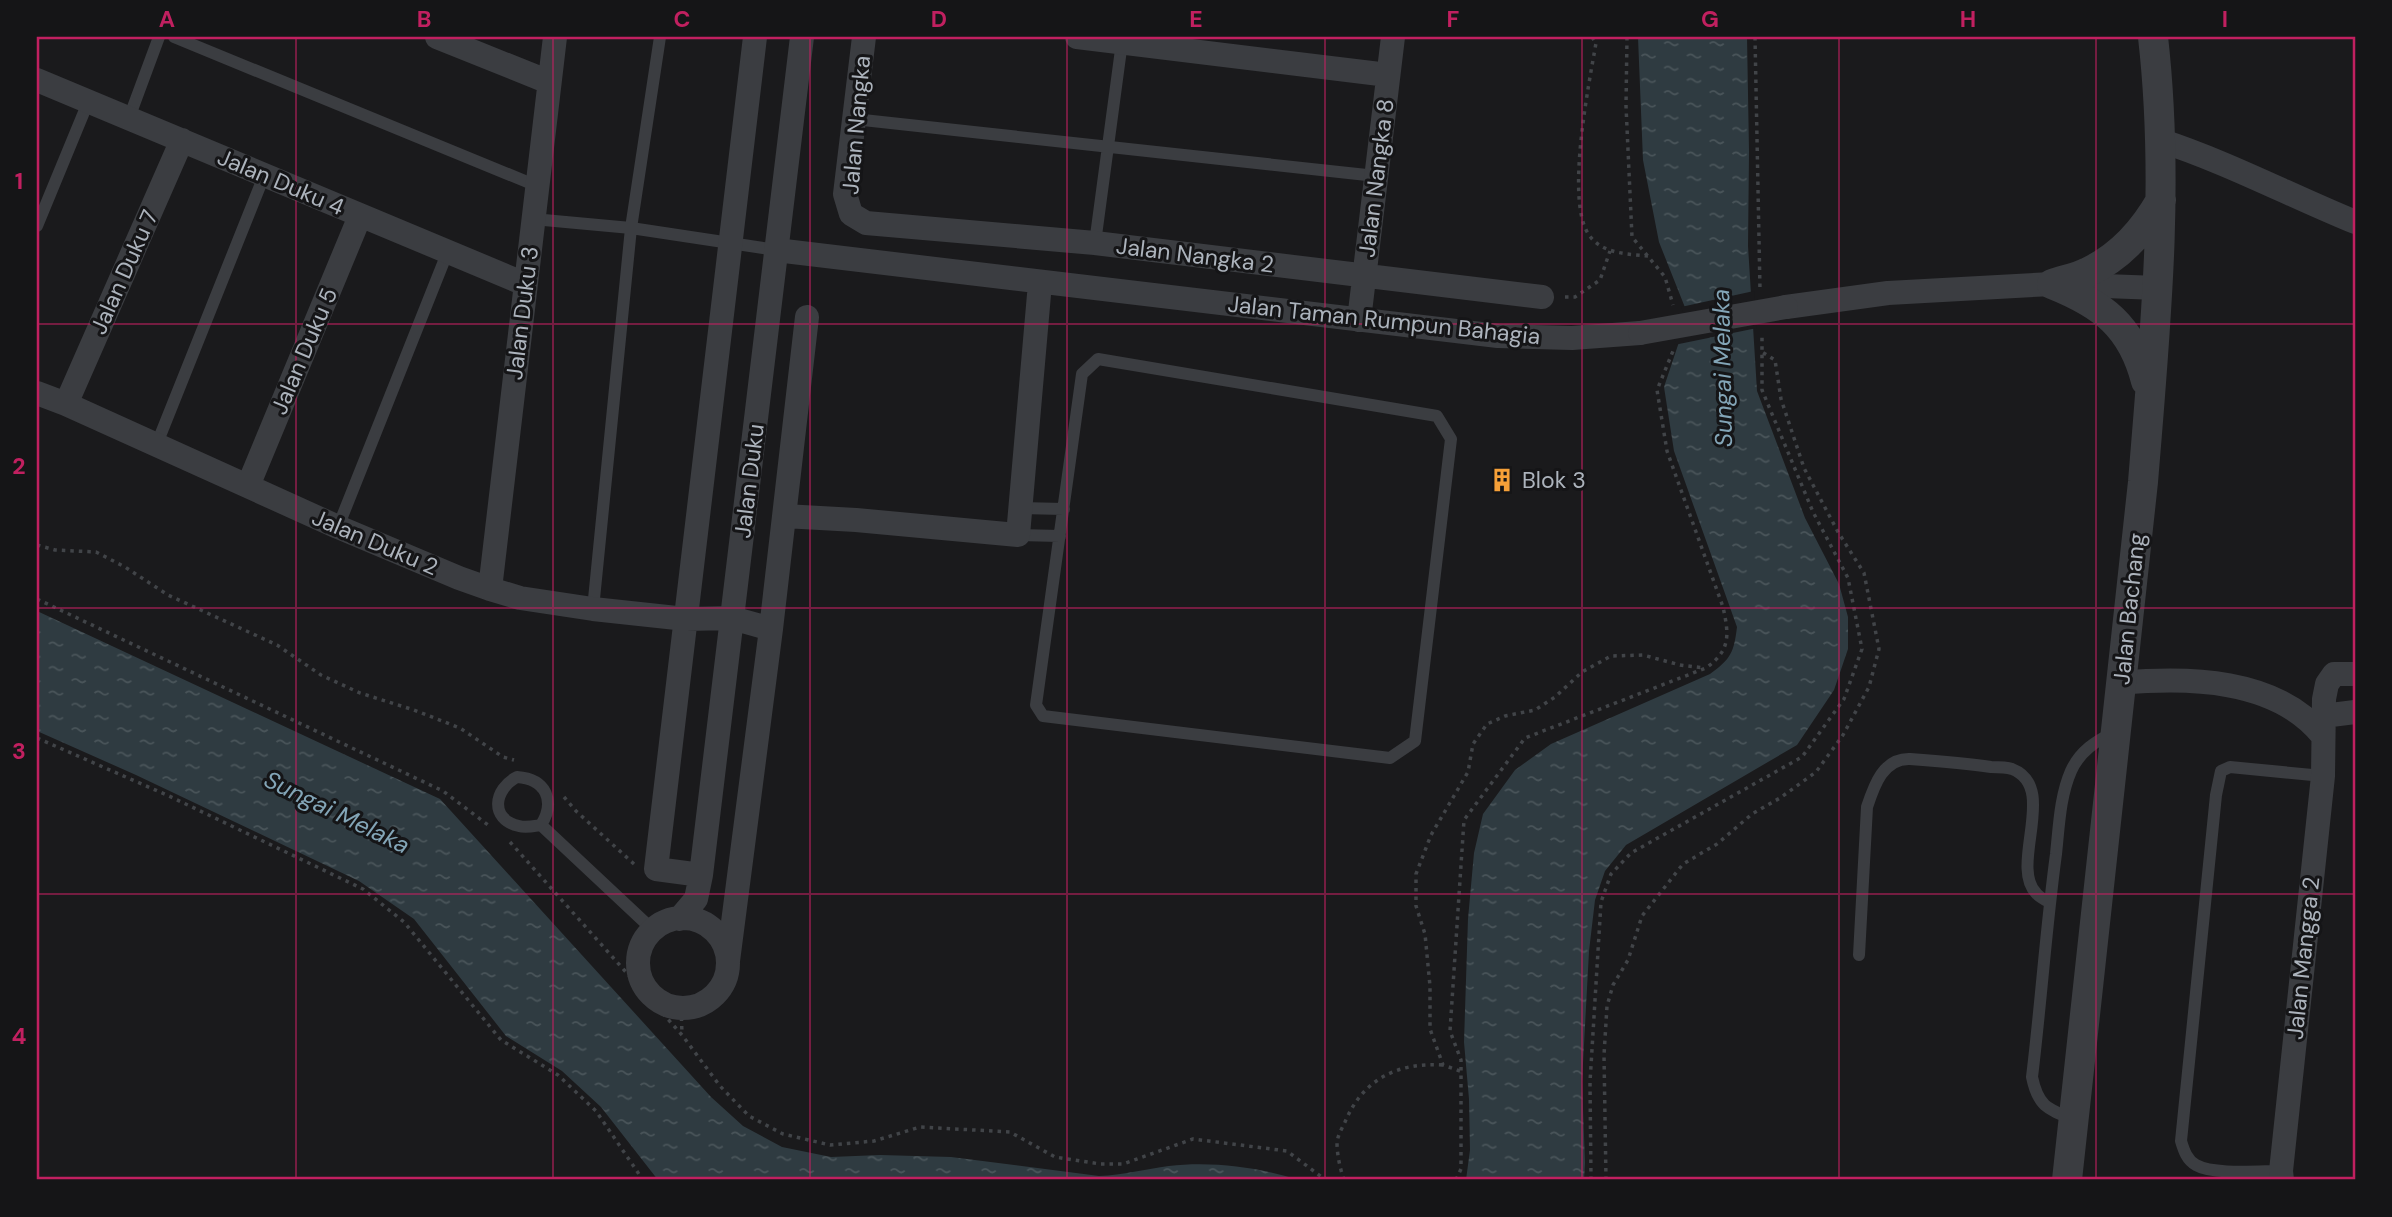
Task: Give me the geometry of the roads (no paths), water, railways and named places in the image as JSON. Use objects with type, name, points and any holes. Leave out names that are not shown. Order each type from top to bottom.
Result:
[{"type":"street","points":[[437,37],[549,82]]},
{"type":"street","name":"Jalan Duku 3","points":[[489,589],[555,37]]},
{"type":"street","points":[[701,875],[656,869],[755,37]]},
{"type":"street","name":"Jalan Duku","points":[[679,919],[696,899],[701,875],[802,37]]},
{"type":"street","name":"Jalan Nangka","points":[[851,214],[845,194],[864,37]]},
{"type":"street","points":[[1077,37],[1388,75]]},
{"type":"street","name":"Jalan Nangka 8","points":[[1359,320],[1393,37]]},
{"type":"street","name":"Jalan Bachang","points":[[2067,1180],[2150,398],[2161,200],[2153,37]]},
{"type":"street","name":"Jalan Duku 4","points":[[37,80],[525,284]]},
{"type":"street","name":"Jalan Duku 7","points":[[66,404],[182,140]]},
{"type":"street","points":[[2159,140],[2202,154],[2355,222]]},
{"type":"street","points":[[2052,284],[2088,273],[2111,257],[2148,222],[2161,200]]},
{"type":"street","name":"Jalan Nangka 2","points":[[851,214],[866,223],[1095,243],[1542,297]]},
{"type":"street","name":"Jalan Duku 5","points":[[248,486],[360,216]]},
{"type":"street","name":"Jalan Taman Rumpun Bahagia","points":[[776,250],[1498,336],[1572,338],[1640,333],[1786,307],[1888,293],[2052,284],[2158,288]]},
{"type":"street","points":[[784,516],[1018,535],[1040,282]]},
{"type":"street","points":[[2052,284],[2088,300],[2117,322],[2133,344],[2142,365],[2150,398]]},
{"type":"street","points":[[728,961],[726,947],[707,926],[693,919],[679,919],[665,922],[643,941],[638,955],[638,971],[643,985],[653,997],[666,1005],[681,1009],[710,999],[720,989],[726,976],[728,961],[771,629],[807,317]]},
{"type":"street","name":"Jalan Duku 2","points":[[37,393],[338,527],[489,589],[520,598],[593,609],[686,619],[732,618],[771,629]]},
{"type":"street","name":"Jalan Mangga 2","points":[[2281,1176],[2323,776],[2322,725],[2327,684],[2334,674],[2355,674]]},
{"type":"street","points":[[2121,683],[2160,680],[2220,684],[2249,691],[2294,708],[2322,725],[2355,712]]},
{"type":"lane","points":[[129,118],[159,37]]},
{"type":"lane","points":[[174,37],[537,186]]},
{"type":"lane","points":[[593,609],[631,228],[660,37]]},
{"type":"lane","points":[[1095,243],[1122,42]]},
{"type":"lane","points":[[37,226],[89,100]]},
{"type":"lane","points":[[854,119],[1376,176]]},
{"type":"lane","points":[[156,446],[264,176]]},
{"type":"lane","points":[[533,219],[631,228],[776,250]]},
{"type":"lane","points":[[338,527],[448,251]]},
{"type":"lane","points":[[1098,359],[1437,416],[1451,439],[1415,741],[1390,758],[1043,716],[1036,705],[1060,536],[1082,374],[1098,359]]},
{"type":"lane","points":[[1020,508],[1064,509]]},
{"type":"lane","points":[[1018,535],[1060,536]]},
{"type":"lane","points":[[2074,1119],[2048,1109],[2036,1096],[2032,1077],[2049,902],[2064,790],[2072,768],[2082,752],[2115,732]]},
{"type":"lane","points":[[1859,955],[1867,807],[1874,785],[1886,768],[1904,759],[1961,762],[2013,770],[2028,781],[2033,796],[2028,875],[2035,893],[2049,902]]},
{"type":"lane","points":[[2281,1176],[2211,1170],[2196,1166],[2186,1156],[2181,1142],[2216,795],[2221,771],[2230,767],[2323,776]]},
{"type":"lane","points":[[541,825],[548,814],[549,804],[539,783],[529,778],[517,777],[506,783],[497,805],[502,816],[518,826],[541,825],[653,930]]},
{"type":"water","name":"Sungai Melaka","points":[[1638,37],[1747,37],[1748,246],[1757,391],[1805,518],[1839,584],[1848,617],[1848,649],[1834,690],[1797,745],[1626,845],[1605,871],[1595,900],[1589,951],[1582,1082],[1584,1180],[1466,1180],[1470,1150],[1464,1042],[1468,919],[1474,853],[1483,814],[1515,770],[1551,744],[1710,674],[1727,659],[1736,636],[1737,627],[1674,451],[1664,387],[1688,315],[1659,242],[1643,160]]},
{"type":"water","name":"Sungai Melaka","points":[[37,611],[440,799],[711,1097],[743,1126],[782,1147],[831,1157],[951,1157],[1099,1176],[1169,1166],[1218,1165],[1267,1172],[1298,1180],[658,1180],[601,1107],[562,1071],[506,1036],[414,919],[359,881],[37,731]]},
{"type":"place","name":"Blok 3","points":[[1502,480]]}]
